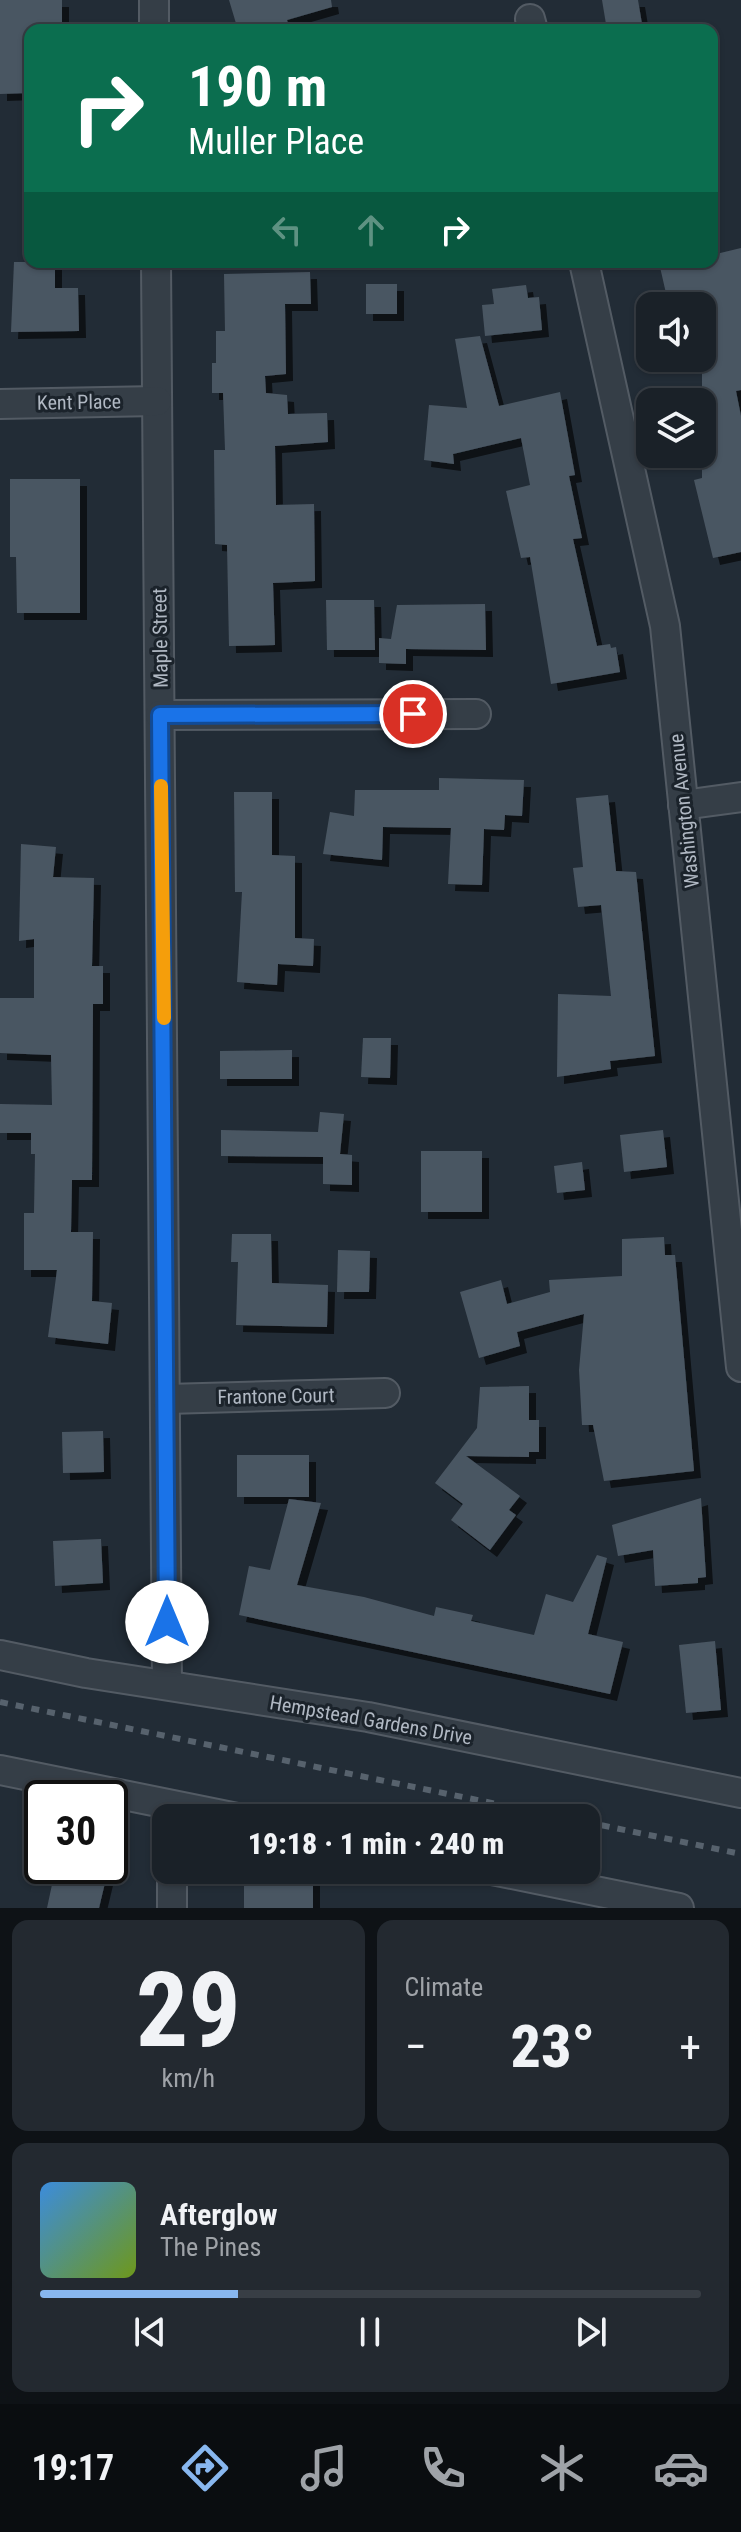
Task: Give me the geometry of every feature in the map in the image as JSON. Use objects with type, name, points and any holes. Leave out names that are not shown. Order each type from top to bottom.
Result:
[{"type":"street","points":[[154,0],[154,24]]},
{"type":"street","name":"Maple Street","points":[[156,268],[167,1685]]},
{"type":"street","name":"Washington Avenue","points":[[585,268],[665,626],[741,1367]]},
{"type":"street","name":"Kent Place","points":[[0,404],[157,401]]},
{"type":"street","points":[[160,715],[476,714]]},
{"type":"street","points":[[683,805],[741,797]]},
{"type":"street","name":"Frantone Court","points":[[167,1399],[385,1393]]},
{"type":"street","name":"Hempstead Gardens Drive","points":[[0,1655],[368,1717],[741,1793]]},
{"type":"street","points":[[0,1770],[152,1806]]},
{"type":"street","points":[[172,1884],[172,1908]]},
{"type":"street","points":[[561,1884],[679,1908]]},
{"type":"building","points":[[0,0],[62,0],[62,24],[24,24],[24,93],[0,94]]},
{"type":"building","points":[[229,0],[331,0],[332,7],[287,20],[288,24],[236,24]]},
{"type":"building","points":[[602,0],[638,0],[642,24],[606,24]]},
{"type":"building","points":[[741,248],[741,390],[736,391],[741,416],[741,552],[713,558],[694,480],[702,478],[702,468],[716,468],[716,388],[702,388],[702,372],[716,372],[716,292],[666,292],[660,268],[718,268],[718,254]]},
{"type":"building","points":[[14,262],[24,262],[24,268],[55,268],[55,288],[78,288],[79,331],[11,332]]},
{"type":"building","points":[[310,272],[311,304],[285,304],[286,374],[265,376],[266,393],[287,395],[288,414],[327,413],[328,442],[275,446],[276,505],[314,504],[315,581],[273,583],[275,645],[229,646],[227,545],[215,544],[214,450],[225,450],[223,393],[212,393],[216,331],[225,331],[224,274]]},
{"type":"building","points":[[366,284],[397,284],[397,314],[366,314]]},
{"type":"building","points":[[526,285],[528,298],[539,297],[542,330],[485,336],[482,305],[494,304],[492,289]]},
{"type":"building","points":[[480,336],[499,406],[560,392],[575,475],[569,476],[582,538],[573,539],[597,646],[610,644],[611,648],[616,647],[620,672],[551,684],[530,557],[521,558],[506,491],[530,485],[521,438],[453,454],[454,464],[424,460],[429,405],[467,408],[455,339]]},
{"type":"building","points":[[10,479],[80,479],[80,613],[17,613],[16,557],[10,557]]},
{"type":"building","points":[[326,600],[374,600],[375,650],[327,650]]},
{"type":"building","points":[[485,604],[486,650],[406,649],[406,664],[379,663],[379,638],[391,639],[397,605]]},
{"type":"building","points":[[439,778],[524,780],[522,816],[505,815],[504,830],[484,829],[482,885],[448,884],[451,828],[383,827],[382,860],[323,854],[330,812],[354,816],[355,790],[439,790]]},
{"type":"building","points":[[234,792],[272,792],[272,855],[295,856],[295,938],[314,939],[313,966],[278,964],[277,985],[237,982],[242,892],[235,892]]},
{"type":"building","points":[[608,795],[616,871],[636,872],[655,1056],[610,1061],[611,1069],[557,1077],[558,994],[611,996],[601,905],[578,907],[573,868],[583,867],[576,798]]},
{"type":"building","points":[[21,844],[56,847],[53,877],[94,878],[92,966],[103,966],[103,1004],[93,1004],[92,1180],[72,1180],[71,1232],[93,1232],[92,1301],[112,1303],[108,1344],[48,1337],[57,1270],[24,1270],[24,1213],[34,1213],[35,1154],[31,1154],[31,1133],[0,1133],[0,1104],[52,1105],[51,1055],[0,1053],[0,998],[34,998],[34,939],[19,941]]},
{"type":"building","points":[[363,1038],[391,1038],[390,1078],[361,1077]]},
{"type":"building","points":[[292,1050],[292,1079],[220,1079],[220,1051]]},
{"type":"building","points":[[320,1112],[344,1114],[340,1154],[352,1155],[352,1185],[323,1184],[323,1157],[221,1156],[221,1130],[318,1132]]},
{"type":"building","points":[[663,1130],[667,1167],[624,1172],[620,1135]]},
{"type":"building","points":[[421,1151],[482,1151],[482,1212],[421,1212]]},
{"type":"building","points":[[582,1162],[585,1190],[557,1193],[554,1166]]},
{"type":"building","points":[[232,1234],[271,1234],[272,1283],[328,1285],[327,1327],[236,1325],[238,1262],[231,1262]]},
{"type":"building","points":[[664,1237],[665,1255],[675,1255],[694,1471],[604,1481],[593,1425],[582,1425],[579,1370],[584,1314],[517,1332],[520,1346],[479,1358],[460,1292],[501,1280],[507,1304],[550,1292],[549,1280],[622,1276],[622,1239]]},
{"type":"building","points":[[338,1250],[370,1251],[369,1292],[337,1292]]},
{"type":"building","points":[[529,1386],[529,1420],[539,1420],[539,1452],[529,1452],[529,1457],[466,1456],[520,1496],[509,1510],[516,1515],[490,1550],[451,1520],[463,1504],[435,1483],[477,1428],[480,1387]]},
{"type":"building","points":[[103,1431],[104,1472],[63,1473],[62,1432]]},
{"type":"building","points":[[237,1455],[309,1455],[309,1497],[237,1497]]},
{"type":"building","points":[[701,1498],[706,1577],[698,1578],[698,1583],[655,1586],[653,1550],[618,1556],[612,1525]]},
{"type":"building","points":[[289,1499],[321,1503],[297,1585],[364,1597],[434,1616],[436,1607],[473,1615],[471,1621],[534,1635],[546,1594],[573,1602],[597,1555],[607,1558],[588,1634],[623,1642],[610,1694],[239,1615],[249,1566],[270,1570]]},
{"type":"building","points":[[101,1539],[103,1583],[55,1586],[53,1541]]},
{"type":"building","points":[[715,1641],[721,1710],[686,1713],[679,1645]]},
{"type":"building","points":[[52,1884],[105,1884],[99,1908],[47,1908]]},
{"type":"building","points":[[244,1884],[313,1884],[313,1908],[244,1908]]},
{"type":"railway","points":[[0,1702],[497,1804]]},
{"type":"railway","points":[[600,1825],[741,1854]]},
{"type":"slow traffic","points":[[161,786],[164,1018]]},
{"type":"route","points":[[167,1622],[160,715],[413,714]]}]
